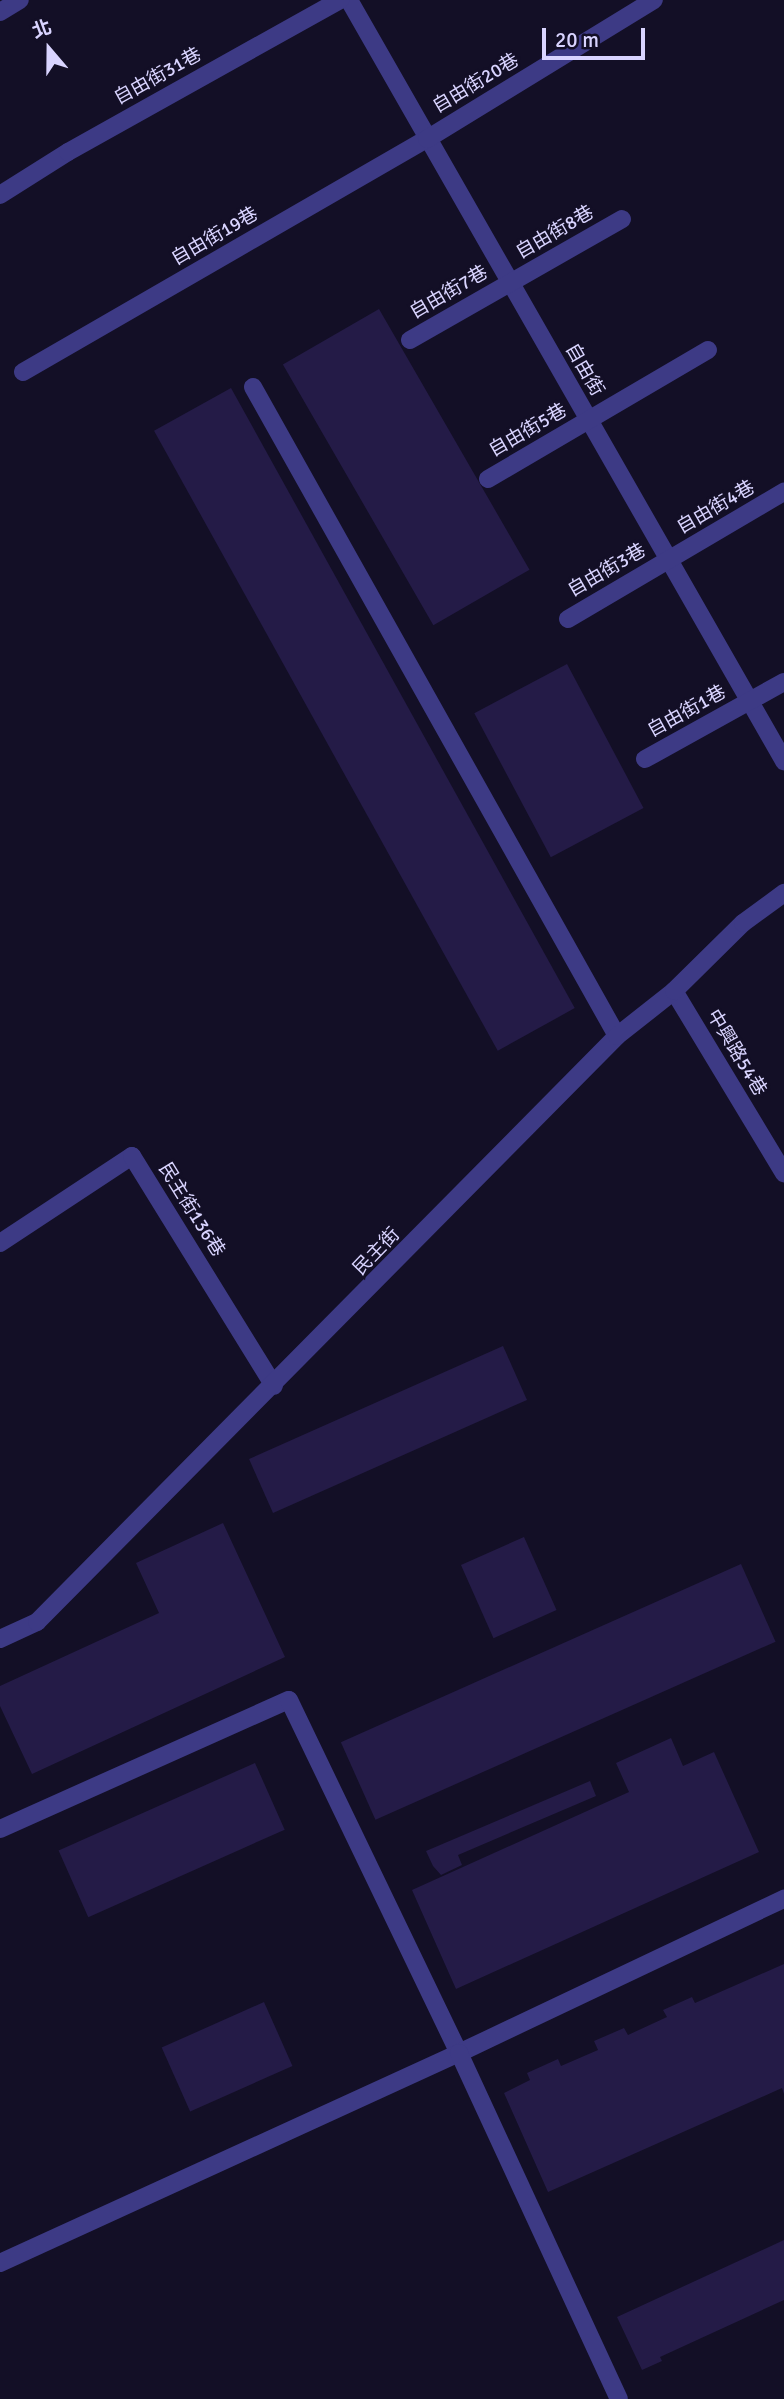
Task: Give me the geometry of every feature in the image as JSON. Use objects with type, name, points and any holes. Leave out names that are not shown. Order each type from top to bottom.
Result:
[{"type":"street","points":[[0,12],[20,0]]},
{"type":"street","name":"自由街31巷","points":[[0,195],[68,152],[340,0]]},
{"type":"street","name":"自由街","points":[[349,0],[784,761]]},
{"type":"street","name":"自由街20巷","points":[[427,139],[654,0]]},
{"type":"street","name":"自由街19巷","points":[[23,372],[427,139]]},
{"type":"street","name":"自由街8巷","points":[[510,283],[622,219]]},
{"type":"street","name":"自由街7巷","points":[[410,340],[510,283]]},
{"type":"street","name":"自由街5巷","points":[[488,479],[708,351]]},
{"type":"street","points":[[253,387],[618,1036]]},
{"type":"street","name":"自由街4巷","points":[[668,560],[784,492]]},
{"type":"street","name":"自由街3巷","points":[[568,619],[668,560]]},
{"type":"street","name":"自由街1巷","points":[[645,759],[784,682]]},
{"type":"street","name":"民主街","points":[[0,1639],[37,1622],[274,1386],[618,1036],[674,991],[743,923],[784,892]]},
{"type":"street","name":"中興路54巷","points":[[674,991],[784,1172]]},
{"type":"street","name":"民主街136巷","points":[[0,1243],[132,1156],[274,1386]]},
{"type":"street","points":[[0,1829],[289,1700],[459,2053],[619,2399]]},
{"type":"street","points":[[0,2263],[459,2053],[784,1899]]},
{"type":"building","points":[[379,309],[530,570],[433,625],[283,364]]},
{"type":"building","points":[[231,388],[575,1008],[498,1051],[154,431]]},
{"type":"building","points":[[567,664],[644,808],[551,857],[474,713]]},
{"type":"building","points":[[503,1346],[527,1400],[273,1513],[249,1459]]},
{"type":"building","points":[[223,1523],[285,1657],[32,1774],[0,1706],[0,1686],[159,1613],[136,1563]]},
{"type":"building","points":[[524,1537],[557,1610],[494,1638],[461,1565]]},
{"type":"building","points":[[741,1564],[776,1642],[375,1820],[341,1742]]},
{"type":"building","points":[[671,1738],[683,1766],[714,1752],[759,1852],[456,1989],[412,1890],[629,1792],[616,1763]]},
{"type":"building","points":[[255,1763],[285,1830],[88,1917],[59,1850]]},
{"type":"building","points":[[590,1781],[596,1796],[458,1855],[462,1865],[441,1875],[433,1866],[426,1851]]},
{"type":"building","points":[[784,1964],[784,2094],[782,2088],[548,2192],[504,2093],[530,2080],[527,2073],[558,2059],[561,2066],[598,2050],[594,2041],[624,2028],[628,2035],[667,2017],[663,2010],[692,1997],[695,2003]]},
{"type":"building","points":[[264,2002],[292,2066],[190,2112],[162,2048]]},
{"type":"building","points":[[784,2240],[784,2300],[660,2357],[662,2361],[642,2370],[617,2317]]}]
